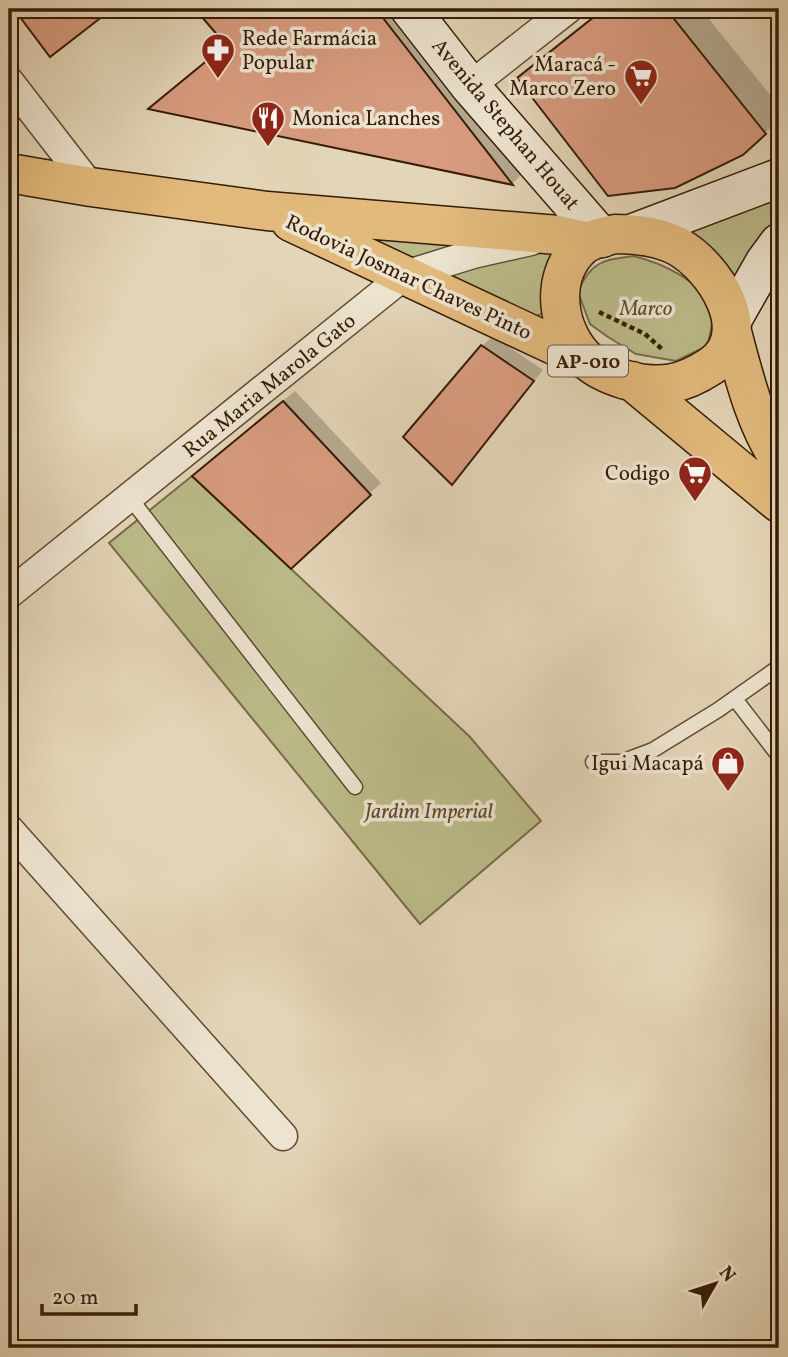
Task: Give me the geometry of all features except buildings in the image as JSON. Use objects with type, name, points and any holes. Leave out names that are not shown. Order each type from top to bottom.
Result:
[{"type":"main road","name":"Avenida Stephan Houat","points":[[410,9],[595,237]]},
{"type":"main road","name":"Rodovia Josmar Chaves Pinto","points":[[9,173],[267,211],[595,237]]},
{"type":"main road","points":[[595,237],[779,178]]},
{"type":"main road","name":"Rodovia Josmar Chaves Pinto","points":[[267,211],[588,361]]},
{"type":"main road","name":"AP-010","points":[[732,326],[722,358],[692,377],[676,383],[654,386],[610,375],[588,361],[566,330],[560,309],[563,274],[581,247],[595,237],[653,236],[677,246],[700,261],[720,287],[732,326],[754,413],[764,436],[779,459]]},
{"type":"main road","points":[[732,326],[765,262],[779,243]]},
{"type":"main road","name":"AP-010","points":[[632,381],[779,503]]},
{"type":"street","points":[[470,86],[552,14]]},
{"type":"street","points":[[9,81],[91,187]]},
{"type":"street","name":"Rua Maria Marola Gato","points":[[9,594],[405,275],[473,254],[595,237]]},
{"type":"street","points":[[9,830],[283,1136]]},
{"type":"lane","points":[[130,498],[355,787]]},
{"type":"lane","points":[[593,762],[621,762],[653,750],[735,699],[779,667]]},
{"type":"lane","points":[[735,699],[779,757]]},
{"type":"green space","points":[[779,188],[779,210],[738,282],[677,229]]},
{"type":"green space","points":[[329,230],[475,240],[405,261]]},
{"type":"green space","points":[[549,246],[559,254],[547,310],[528,322],[434,274]]},
{"type":"green space","name":"Marco","points":[[633,256],[668,268],[701,292],[712,313],[707,346],[676,361],[636,354],[590,324],[578,292],[587,274],[606,261]]},
{"type":"green space","name":"Jardim Imperial","points":[[192,476],[470,737],[541,821],[420,924],[109,543]]},
{"type":"place","name":"Rede Farmácia Popular","points":[[218,80]]},
{"type":"place","name":"Maracá - Marco Zero","points":[[641,106]]},
{"type":"place","name":"Monica Lanches","points":[[268,148]]},
{"type":"place","name":"Codigo","points":[[695,503]]},
{"type":"place","name":"Igui Macapá","points":[[728,793]]}]
